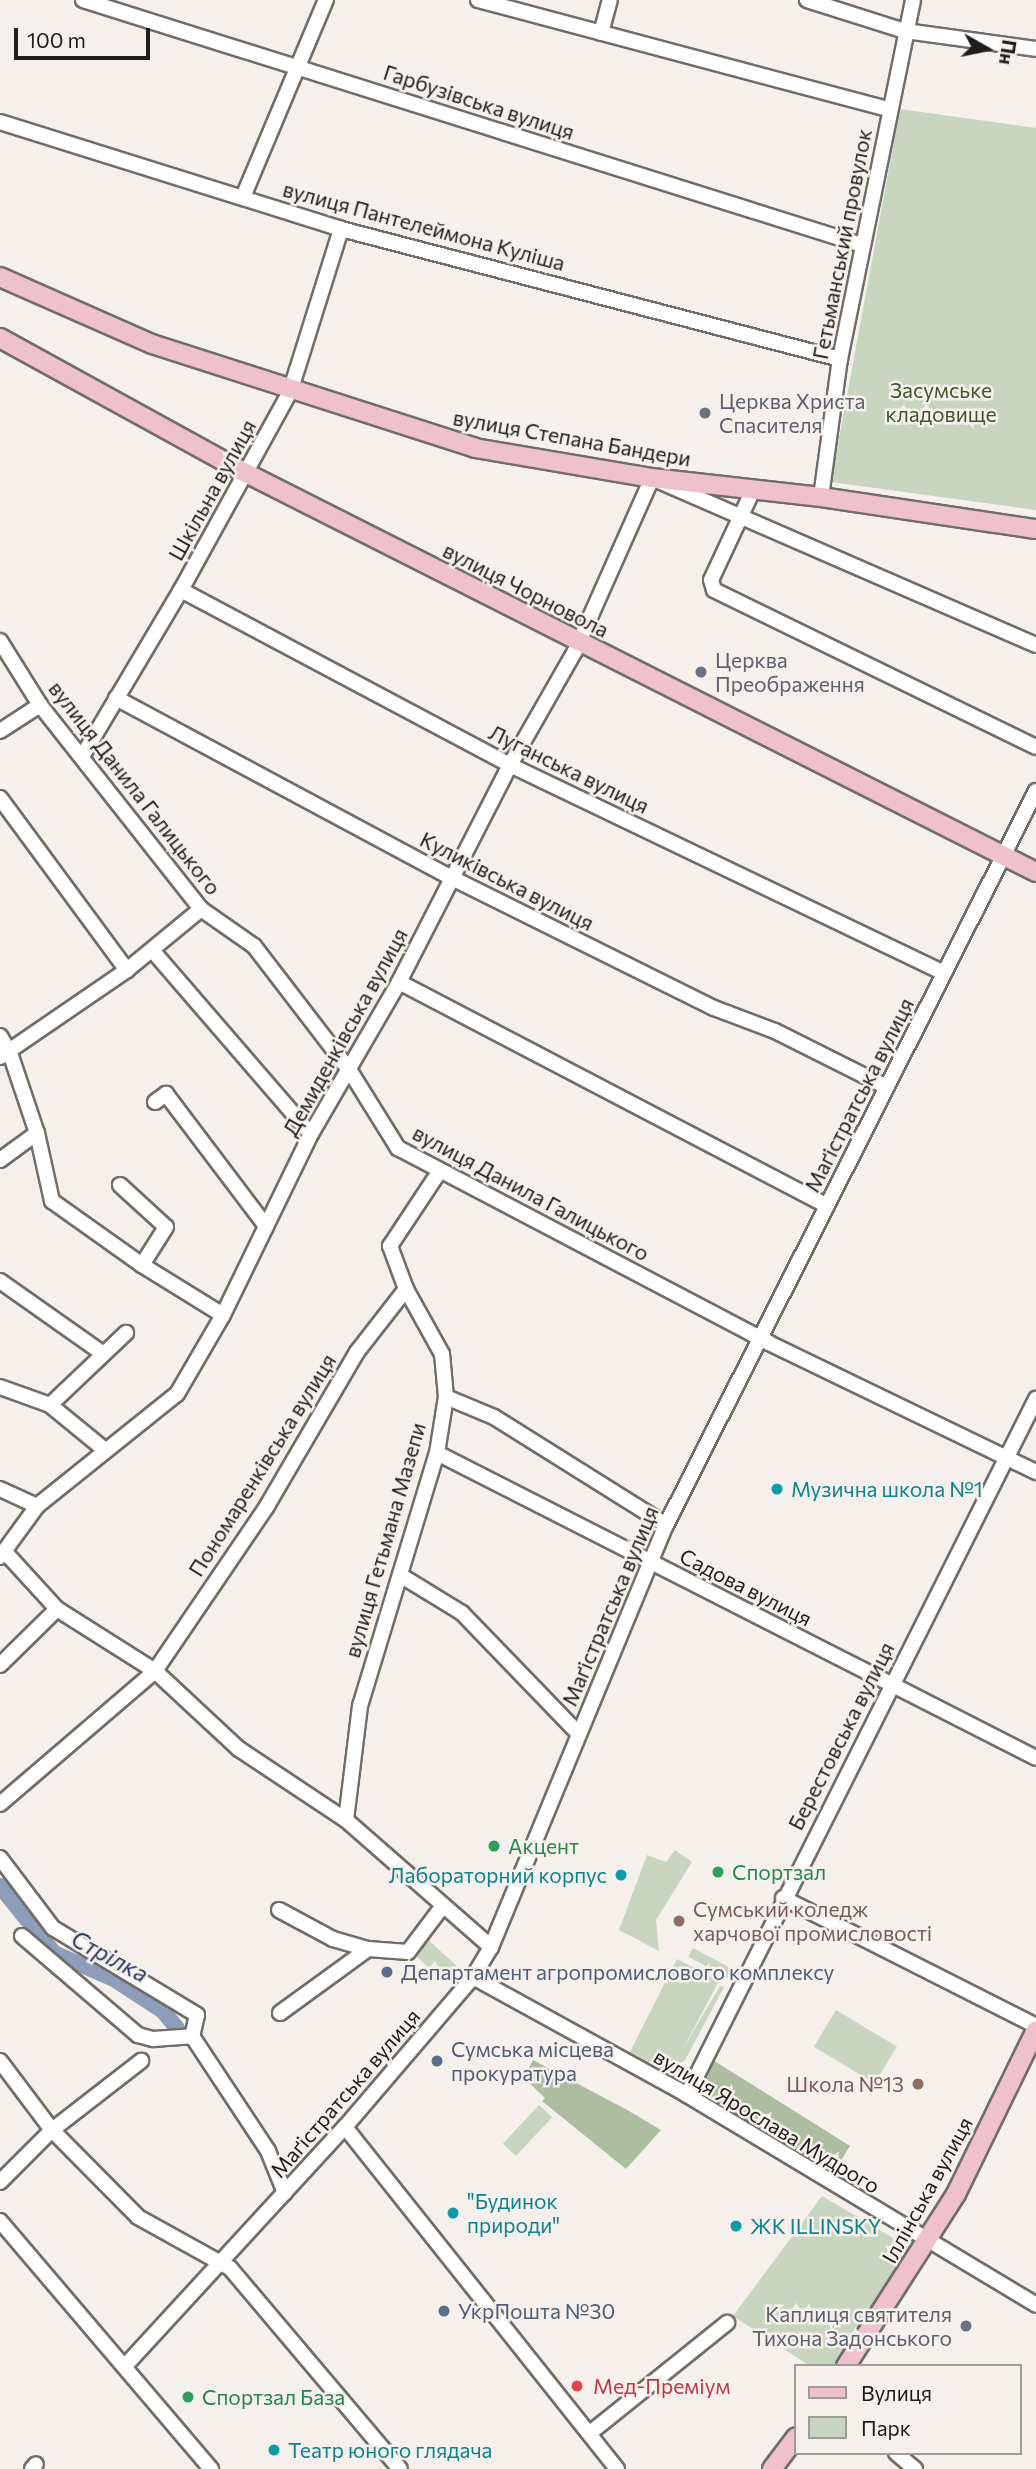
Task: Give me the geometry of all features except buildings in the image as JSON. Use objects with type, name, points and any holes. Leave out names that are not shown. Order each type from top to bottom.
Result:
[{"type":"main road","name":"вулиця Степана Бандери","points":[[0,277],[152,344],[290,392],[475,449],[652,478],[821,497],[1036,529]]},
{"type":"main road","name":"вулиця Чорновола","points":[[0,338],[247,473],[1036,872]]},
{"type":"main road","name":"Іллінська вулиця","points":[[847,2364],[928,2242],[1036,2028]]},
{"type":"main road","points":[[772,2469],[794,2440]]},
{"type":"street","name":"Гарбузівська вулиця","points":[[83,0],[862,245]]},
{"type":"street","points":[[243,197],[326,0]]},
{"type":"street","points":[[478,0],[890,110]]},
{"type":"street","points":[[601,33],[610,0]]},
{"type":"street","points":[[807,0],[905,31],[1036,49]]},
{"type":"street","name":"Гетьманський провулок","points":[[821,497],[840,359],[913,0]]},
{"type":"street","name":"вулиця Пантелеймона Куліша","points":[[0,122],[341,229],[840,359]]},
{"type":"street","name":"Шкільна вулиця","points":[[83,755],[181,590],[290,392],[341,229]]},
{"type":"street","points":[[652,478],[737,518],[1036,645]]},
{"type":"street","name":"Демиденківська вулиця","points":[[3,1555],[37,1506],[177,1394],[223,1315],[312,1134],[399,982],[510,765],[579,643],[652,478]]},
{"type":"street","points":[[752,490],[711,580],[713,590],[1036,747]]},
{"type":"street","name":"Луганська вулиця","points":[[181,590],[510,765],[944,973]]},
{"type":"street","name":"вулиця Данила Галицького","points":[[0,641],[40,705],[83,755],[201,909],[254,946],[350,1071],[398,1147],[439,1172],[762,1339],[1036,1472]]},
{"type":"street","name":"Куликівська вулиця","points":[[116,698],[452,878],[713,1008],[775,1031],[887,1087]]},
{"type":"street","points":[[0,731],[40,705]]},
{"type":"street","name":"Маґістратська вулиця","points":[[124,2366],[224,2262],[345,2127],[473,1977],[491,1947],[666,1525],[1036,791]]},
{"type":"street","points":[[0,798],[127,970]]},
{"type":"street","points":[[5,1055],[127,970],[201,909]]},
{"type":"street","points":[[152,950],[312,1134]]},
{"type":"street","points":[[399,982],[827,1206]]},
{"type":"street","points":[[0,1036],[37,1133],[52,1201],[142,1265],[223,1315]]},
{"type":"street","points":[[155,1102],[166,1094],[266,1226]]},
{"type":"street","points":[[0,1160],[37,1133]]},
{"type":"street","name":"вулиця Гетьмана Мазепи","points":[[346,1820],[360,1706],[437,1453],[446,1397],[442,1354],[406,1289],[390,1246],[439,1172]]},
{"type":"street","points":[[120,1185],[166,1227],[142,1265]]},
{"type":"street","points":[[0,1281],[102,1353]]},
{"type":"street","name":"Пономаренківська вулиця","points":[[0,1804],[155,1671],[267,1506],[357,1352],[406,1289]]},
{"type":"street","points":[[50,1405],[126,1333]]},
{"type":"street","points":[[0,1387],[50,1405],[105,1450]]},
{"type":"street","points":[[446,1397],[494,1417],[666,1525]]},
{"type":"street","name":"Берестовська вулиця","points":[[687,2095],[891,1684],[1009,1459],[1036,1399]]},
{"type":"street","name":"Садова вулиця","points":[[437,1453],[1036,1758]]},
{"type":"street","points":[[0,1489],[37,1506]]},
{"type":"street","points":[[3,1555],[57,1609],[155,1671],[239,1749],[346,1820],[442,1907],[491,1947]]},
{"type":"street","points":[[400,1575],[463,1613],[578,1733]]},
{"type":"street","points":[[0,1665],[57,1609]]},
{"type":"street","points":[[0,1858],[18,1887],[53,1928],[197,2015],[192,2036],[268,2151],[285,2193]]},
{"type":"street","points":[[783,1898],[1036,2028]]},
{"type":"street","points":[[279,1910],[333,1939],[368,1949],[408,1952],[442,1907]]},
{"type":"street","points":[[22,1936],[138,2035],[153,2039],[192,2036]]},
{"type":"street","points":[[281,2013],[368,1949]]},
{"type":"street","name":"вулиця Ярослава Мудрого","points":[[473,1977],[687,2095],[1036,2305]]},
{"type":"street","points":[[0,2061],[52,2130],[138,2217],[224,2262],[400,2469]]},
{"type":"street","points":[[0,2182],[52,2130],[141,2062]]},
{"type":"street","points":[[345,2127],[617,2469]]},
{"type":"street","points":[[0,2221],[211,2469]]},
{"type":"street","points":[[590,2433],[727,2323]]},
{"type":"street","points":[[898,2455],[915,2469]]},
{"type":"green space","name":"Засумське кладовище","points":[[900,109],[1036,128],[1036,510],[831,482]]},
{"type":"green space","points":[[675,1850],[692,1862],[656,1920],[659,1951],[619,1930],[647,1855],[666,1862]]},
{"type":"green space","points":[[427,1939],[457,1966],[443,1981],[414,1954]]},
{"type":"green space","points":[[693,1948],[738,1972],[733,1981],[688,1957]]},
{"type":"green space","points":[[677,1959],[719,1981],[683,2049],[720,1986],[724,1987],[676,2077],[630,2052]]},
{"type":"green space","points":[[836,2010],[897,2047],[875,2083],[814,2047]]},
{"type":"green space","points":[[711,2059],[850,2146],[829,2179],[690,2092]]},
{"type":"green space","points":[[533,2060],[661,2130],[626,2169],[542,2101],[545,2098],[524,2078]]},
{"type":"green space","points":[[539,2105],[552,2117],[516,2156],[503,2144]]},
{"type":"green space","points":[[822,2196],[910,2248],[834,2364],[807,2364],[733,2316]]},
{"type":"waterway","name":"Стрілка","points":[[0,1886],[54,1953],[114,1979],[163,2011],[177,2028]]},
{"type":"place","name":"Церква Христа Спасителя","points":[[705,413]]},
{"type":"place","name":"Церква Преображення","points":[[701,672]]},
{"type":"place","name":"Музична школа №1","points":[[777,1489]]},
{"type":"place","name":"Акцент","points":[[494,1846]]},
{"type":"place","name":"Спортзал","points":[[718,1872]]},
{"type":"place","name":"Лабораторний корпус","points":[[621,1875]]},
{"type":"place","name":"Сумський коледж харчової промисловості","points":[[679,1921]]},
{"type":"place","name":"Департамент агропромислового комплексу","points":[[387,1972]]},
{"type":"place","name":"Сумська місцева прокуратура","points":[[437,2061]]},
{"type":"place","name":"Школа №13","points":[[918,2084]]},
{"type":"place","name":"\"Будинок природи\"","points":[[453,2213]]},
{"type":"place","name":"ЖК ILLINSKY","points":[[736,2226]]},
{"type":"place","name":"УкрПошта №30","points":[[444,2311]]},
{"type":"place","name":"Каплиця святителя Тихона Задонського","points":[[966,2326]]},
{"type":"place","name":"Мед-Преміум","points":[[577,2386]]},
{"type":"place","name":"Спортзал База","points":[[188,2397]]},
{"type":"place","name":"Театр юного глядача","points":[[274,2450]]}]
